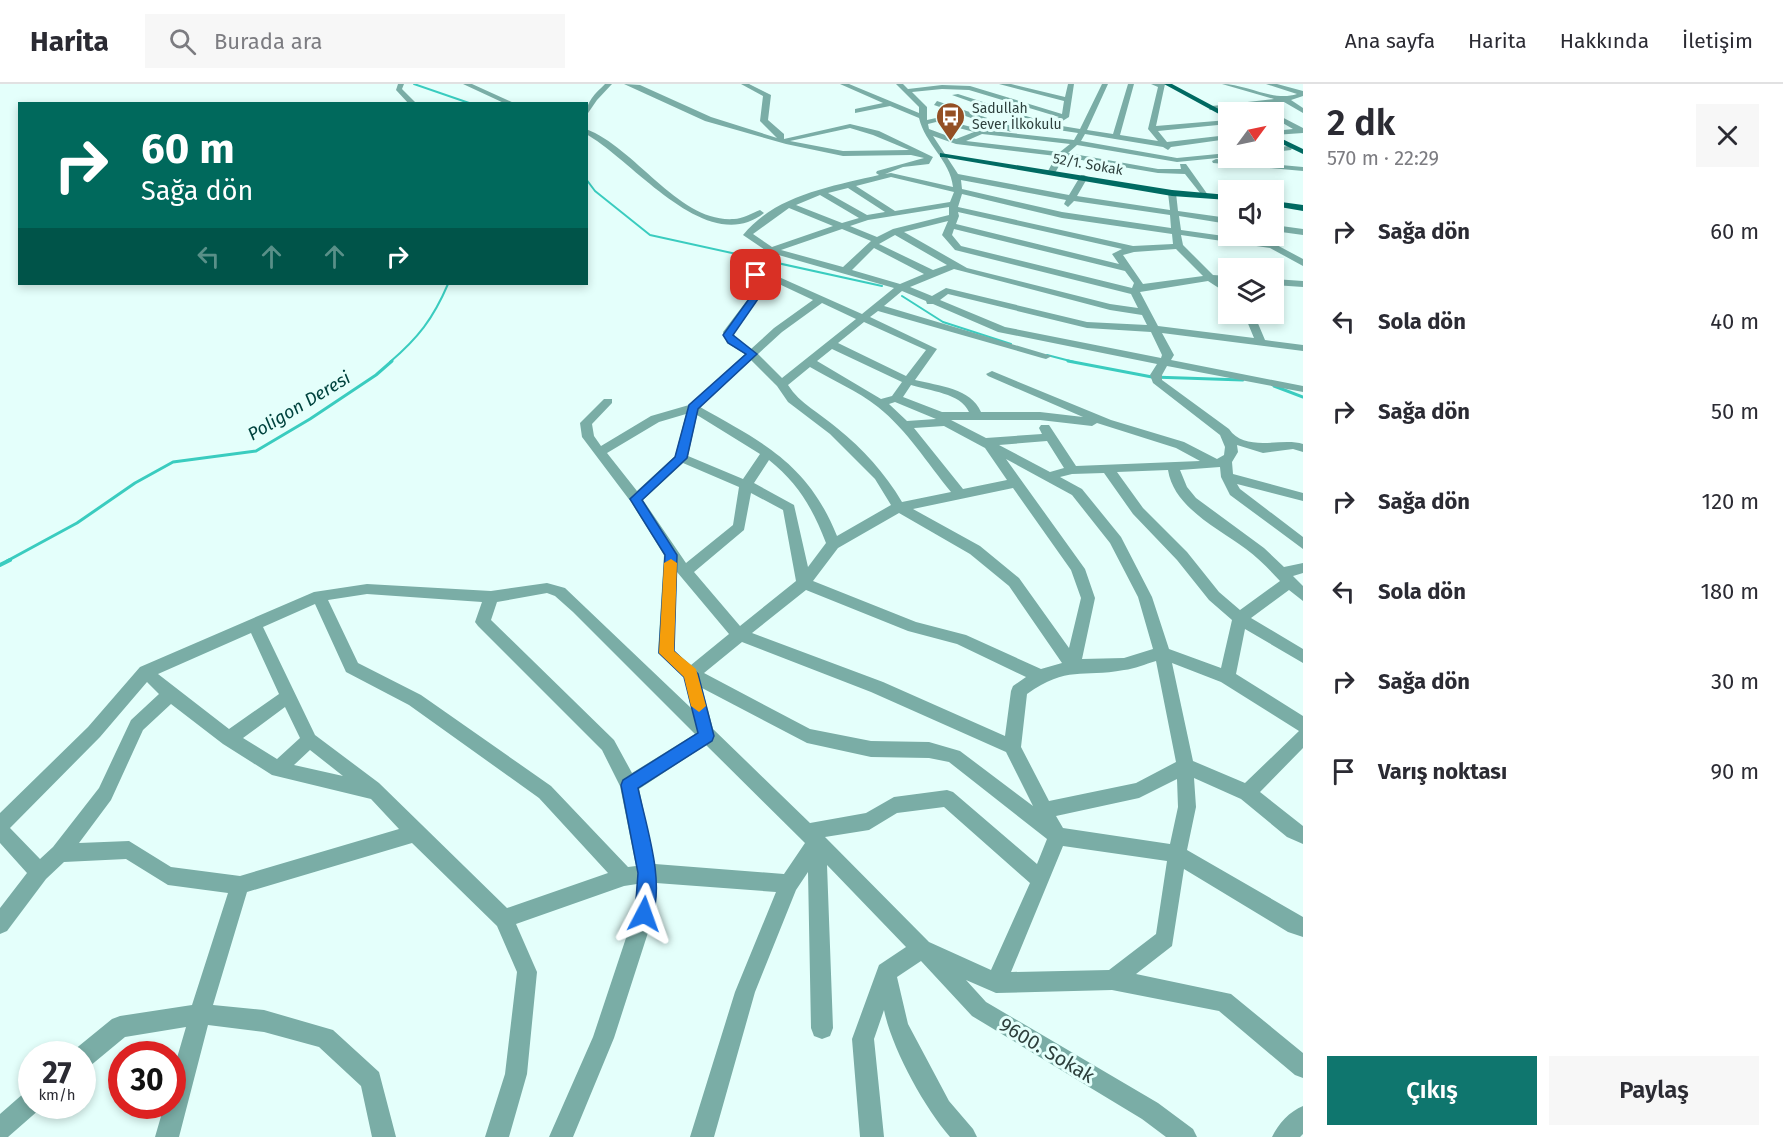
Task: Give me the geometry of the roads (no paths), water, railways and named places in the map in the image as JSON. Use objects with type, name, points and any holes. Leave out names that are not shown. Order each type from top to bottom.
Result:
[{"type":"main road","points":[[1167,84],[1215,107]]},
{"type":"main road","points":[[1174,84],[1218,109]]},
{"type":"main road","points":[[1284,143],[1303,154]]},
{"type":"main road","points":[[1284,145],[1303,154]]},
{"type":"main road","name":"52/1. Sokak","points":[[943,155],[1052,171],[1172,193],[1218,197]]},
{"type":"main road","points":[[1284,205],[1303,208]]},
{"type":"street","points":[[401,84],[398,90],[412,102]]},
{"type":"street","points":[[466,84],[508,102]]},
{"type":"street","points":[[588,110],[594,99],[609,84]]},
{"type":"street","points":[[627,84],[656,94],[709,120],[781,140],[844,154],[926,154]]},
{"type":"street","points":[[744,84],[767,95],[764,120],[781,136],[781,140]]},
{"type":"street","points":[[843,84],[892,103]]},
{"type":"street","points":[[864,84],[956,142],[1057,158]]},
{"type":"street","points":[[899,84],[923,107],[924,123],[955,176],[959,192],[947,235],[958,248],[1137,290],[1218,278]]},
{"type":"street","points":[[1005,84],[1068,100]]},
{"type":"street","points":[[1027,84],[1070,87],[1065,117]]},
{"type":"street","points":[[1052,171],[1057,158],[1075,142],[1083,130],[1105,84]]},
{"type":"street","points":[[1116,136],[1131,84]]},
{"type":"street","points":[[1152,125],[1160,104],[1162,85],[1155,84]]},
{"type":"street","points":[[1225,84],[1285,100],[1301,110]]},
{"type":"street","points":[[1269,84],[1293,87],[1303,94]]},
{"type":"street","points":[[905,91],[973,86],[1065,117]]},
{"type":"street","points":[[923,107],[973,86]]},
{"type":"street","points":[[1269,102],[1303,94]]},
{"type":"street","points":[[956,95],[1049,126],[1166,144],[1218,138]]},
{"type":"street","points":[[858,111],[916,100]]},
{"type":"street","points":[[924,123],[1010,100]]},
{"type":"street","points":[[937,103],[1014,130]]},
{"type":"street","points":[[1284,112],[1301,110]]},
{"type":"street","points":[[1031,138],[1037,130],[1065,117]]},
{"type":"street","points":[[1152,125],[1218,117]]},
{"type":"street","points":[[936,120],[981,132],[1075,142],[1177,160],[1218,156]]},
{"type":"street","points":[[1284,120],[1303,131]]},
{"type":"street","points":[[1152,125],[1204,195]]},
{"type":"street","points":[[591,132],[642,168],[658,186],[682,205],[709,220],[733,225],[749,220],[773,204],[806,188],[857,180],[902,165],[926,162],[929,159],[926,154],[876,133],[850,126],[781,140]]},
{"type":"street","points":[[956,142],[981,132],[1049,126]]},
{"type":"street","points":[[1284,135],[1303,131]]},
{"type":"street","points":[[933,141],[964,149],[1106,163],[1158,171],[1188,172]]},
{"type":"street","points":[[1284,149],[1288,148]]},
{"type":"street","points":[[1098,180],[1106,163],[1117,150]]},
{"type":"street","points":[[1192,159],[1303,169]]},
{"type":"street","points":[[1287,167],[1303,162]]},
{"type":"street","points":[[1144,312],[931,302],[901,287],[771,250],[748,235],[755,227],[788,205],[820,192],[891,176],[1062,215],[1273,246],[1303,263]]},
{"type":"street","points":[[955,176],[1071,198],[1218,220]]},
{"type":"street","points":[[1010,307],[1036,267],[1051,231],[1084,177]]},
{"type":"street","points":[[851,186],[891,212]]},
{"type":"street","points":[[820,192],[866,218]]},
{"type":"street","points":[[1172,193],[1178,246],[1218,284]]},
{"type":"street","points":[[788,205],[842,226],[930,273]]},
{"type":"street","points":[[846,270],[875,242],[896,231],[955,210]]},
{"type":"street","points":[[771,250],[866,218],[891,212],[955,210],[1133,249]]},
{"type":"street","points":[[951,226],[1130,268]]},
{"type":"street","points":[[1284,229],[1303,232]]},
{"type":"street","points":[[896,231],[952,266],[1010,307],[1165,363],[1303,389]]},
{"type":"street","points":[[1178,246],[1133,249],[1117,254],[1130,268],[1139,283],[1137,290],[1144,312],[1168,355],[1156,378],[1206,416],[1229,438],[1263,449],[1293,446],[1303,448]]},
{"type":"street","points":[[1292,255],[1303,253]]},
{"type":"street","points":[[782,384],[901,287],[930,273],[952,266]]},
{"type":"street","points":[[880,404],[896,398],[932,349],[758,271],[753,299],[728,332],[731,340],[752,354],[782,384],[792,400],[834,431],[880,476],[899,507],[975,550],[1014,582],[1073,666]]},
{"type":"street","points":[[1284,283],[1303,284]]},
{"type":"street","points":[[931,302],[946,291],[1087,325],[1153,329],[1303,348]]},
{"type":"street","points":[[602,451],[655,419],[693,408],[752,354],[807,307],[821,298]]},
{"type":"street","points":[[875,307],[1046,356]]},
{"type":"street","points":[[1253,324],[1260,341]]},
{"type":"street","points":[[831,344],[908,381],[958,395],[971,403],[976,415]]},
{"type":"street","points":[[808,361],[880,404],[907,425],[934,465],[959,493]]},
{"type":"street","points":[[993,374],[1107,423],[1180,445],[1223,468],[1303,497]]},
{"type":"street","points":[[896,398],[943,419],[1077,492],[1116,540],[1145,597],[1162,653],[1185,766],[1186,807],[1165,939],[1112,980]]},
{"type":"street","points":[[608,401],[586,423],[588,437],[602,451],[636,499],[671,555],[738,634],[877,687],[1012,747]]},
{"type":"street","points":[[693,408],[767,453],[805,487],[822,515],[833,544]]},
{"type":"street","points":[[636,499],[681,458],[693,408]]},
{"type":"street","points":[[907,425],[976,415],[1040,416],[1107,423]]},
{"type":"street","points":[[1040,416],[1049,437],[1072,470]]},
{"type":"street","points":[[987,442],[1049,437]]},
{"type":"street","points":[[1223,468],[1233,450],[1229,438]]},
{"type":"street","points":[[987,442],[1014,483],[1078,569],[1088,598],[1073,666]]},
{"type":"street","points":[[686,571],[739,527],[746,485],[767,453]]},
{"type":"street","points":[[681,458],[746,485],[789,508],[804,583]]},
{"type":"street","points":[[1050,476],[1072,470],[1173,465],[1223,468]]},
{"type":"street","points":[[1173,465],[1177,483],[1199,508],[1253,546],[1303,595]]},
{"type":"street","points":[[1223,468],[1235,492],[1303,544]]},
{"type":"street","points":[[1108,469],[1138,511],[1182,556],[1214,596],[1240,618],[1303,657]]},
{"type":"street","points":[[691,674],[804,583],[833,544],[899,507],[1014,483]]},
{"type":"street","points":[[671,555],[666,653],[691,674],[807,736],[872,749],[929,750],[954,756],[1057,836],[1177,854],[1303,927]]},
{"type":"street","points":[[1227,678],[1240,618],[1286,578],[1303,568]]},
{"type":"street","points":[[804,583],[913,627],[961,639],[1040,676]]},
{"type":"street","name":"9600. Sokak","points":[[146,672],[319,596],[367,589],[491,597],[547,588],[560,591],[812,837],[979,1009],[1150,1111],[1185,1137]]},
{"type":"street","points":[[319,596],[352,667],[415,700],[545,792],[624,877]]},
{"type":"street","points":[[491,597],[483,622],[608,745],[629,785],[647,873],[644,914],[603,1038],[561,1137]]},
{"type":"street","points":[[254,623],[309,740],[376,792],[504,919],[527,972],[516,1074],[497,1137]]},
{"type":"street","points":[[996,982],[1041,880],[1057,836],[1012,747],[1018,692],[1040,676],[1073,666],[1124,664],[1162,653],[1227,678],[1303,725]]},
{"type":"street","points":[[0,825],[94,732],[146,672],[170,694],[229,739],[278,769],[376,792]]},
{"type":"street","points":[[629,785],[706,736],[691,674]]},
{"type":"street","points":[[0,924],[39,872],[60,853],[105,794],[137,725],[170,694]]},
{"type":"street","points":[[229,739],[287,697]]},
{"type":"street","points":[[1246,793],[1303,737]]},
{"type":"street","points":[[278,769],[309,740]]},
{"type":"street","points":[[1185,766],[1246,793],[1294,831],[1303,835]]},
{"type":"street","points":[[1044,810],[1138,790],[1185,766]]},
{"type":"street","points":[[702,1137],[745,992],[789,884],[812,837],[869,821],[894,805],[947,798],[1041,880]]},
{"type":"street","points":[[0,830],[39,872]]},
{"type":"street","points":[[60,853],[129,850],[168,876],[240,885],[415,833]]},
{"type":"street","points":[[812,837],[822,1028]]},
{"type":"street","points":[[504,919],[624,877],[647,873],[789,884]]},
{"type":"street","points":[[167,1137],[200,1014],[240,885]]},
{"type":"street","points":[[872,1137],[863,1039],[886,972],[922,949],[996,982],[1112,980],[1224,1001],[1303,1067]]},
{"type":"street","points":[[886,972],[898,1027],[941,1109],[965,1137]]},
{"type":"street","points":[[96,1047],[120,1027],[200,1014],[264,1022],[325,1038],[371,1080],[384,1137]]},
{"type":"street","points":[[0,1130],[18,1114]]},
{"type":"street","points":[[1284,1137],[1303,1117]]},
{"type":"waterway","name":"Poligon Deresi","points":[[414,84],[466,102]]},
{"type":"waterway","points":[[588,182],[595,191],[650,235],[882,286]]},
{"type":"waterway","name":"Poligon Deresi","points":[[390,362],[424,327],[437,308],[448,285]]},
{"type":"waterway","points":[[902,296],[943,322],[1011,344]]},
{"type":"waterway","points":[[1047,355],[1074,362]]},
{"type":"waterway","name":"Poligon Deresi","points":[[7,561],[77,523],[135,483],[173,462],[256,451],[310,419],[376,375],[392,361]]},
{"type":"waterway","points":[[1068,361],[1152,377],[1243,380]]},
{"type":"waterway","points":[[1274,386],[1303,397]]},
{"type":"waterway","name":"Poligon Deresi","points":[[0,565],[10,560]]},
{"type":"place","name":"Sadullah Sever İlkokulu","points":[[951,142]]}]
